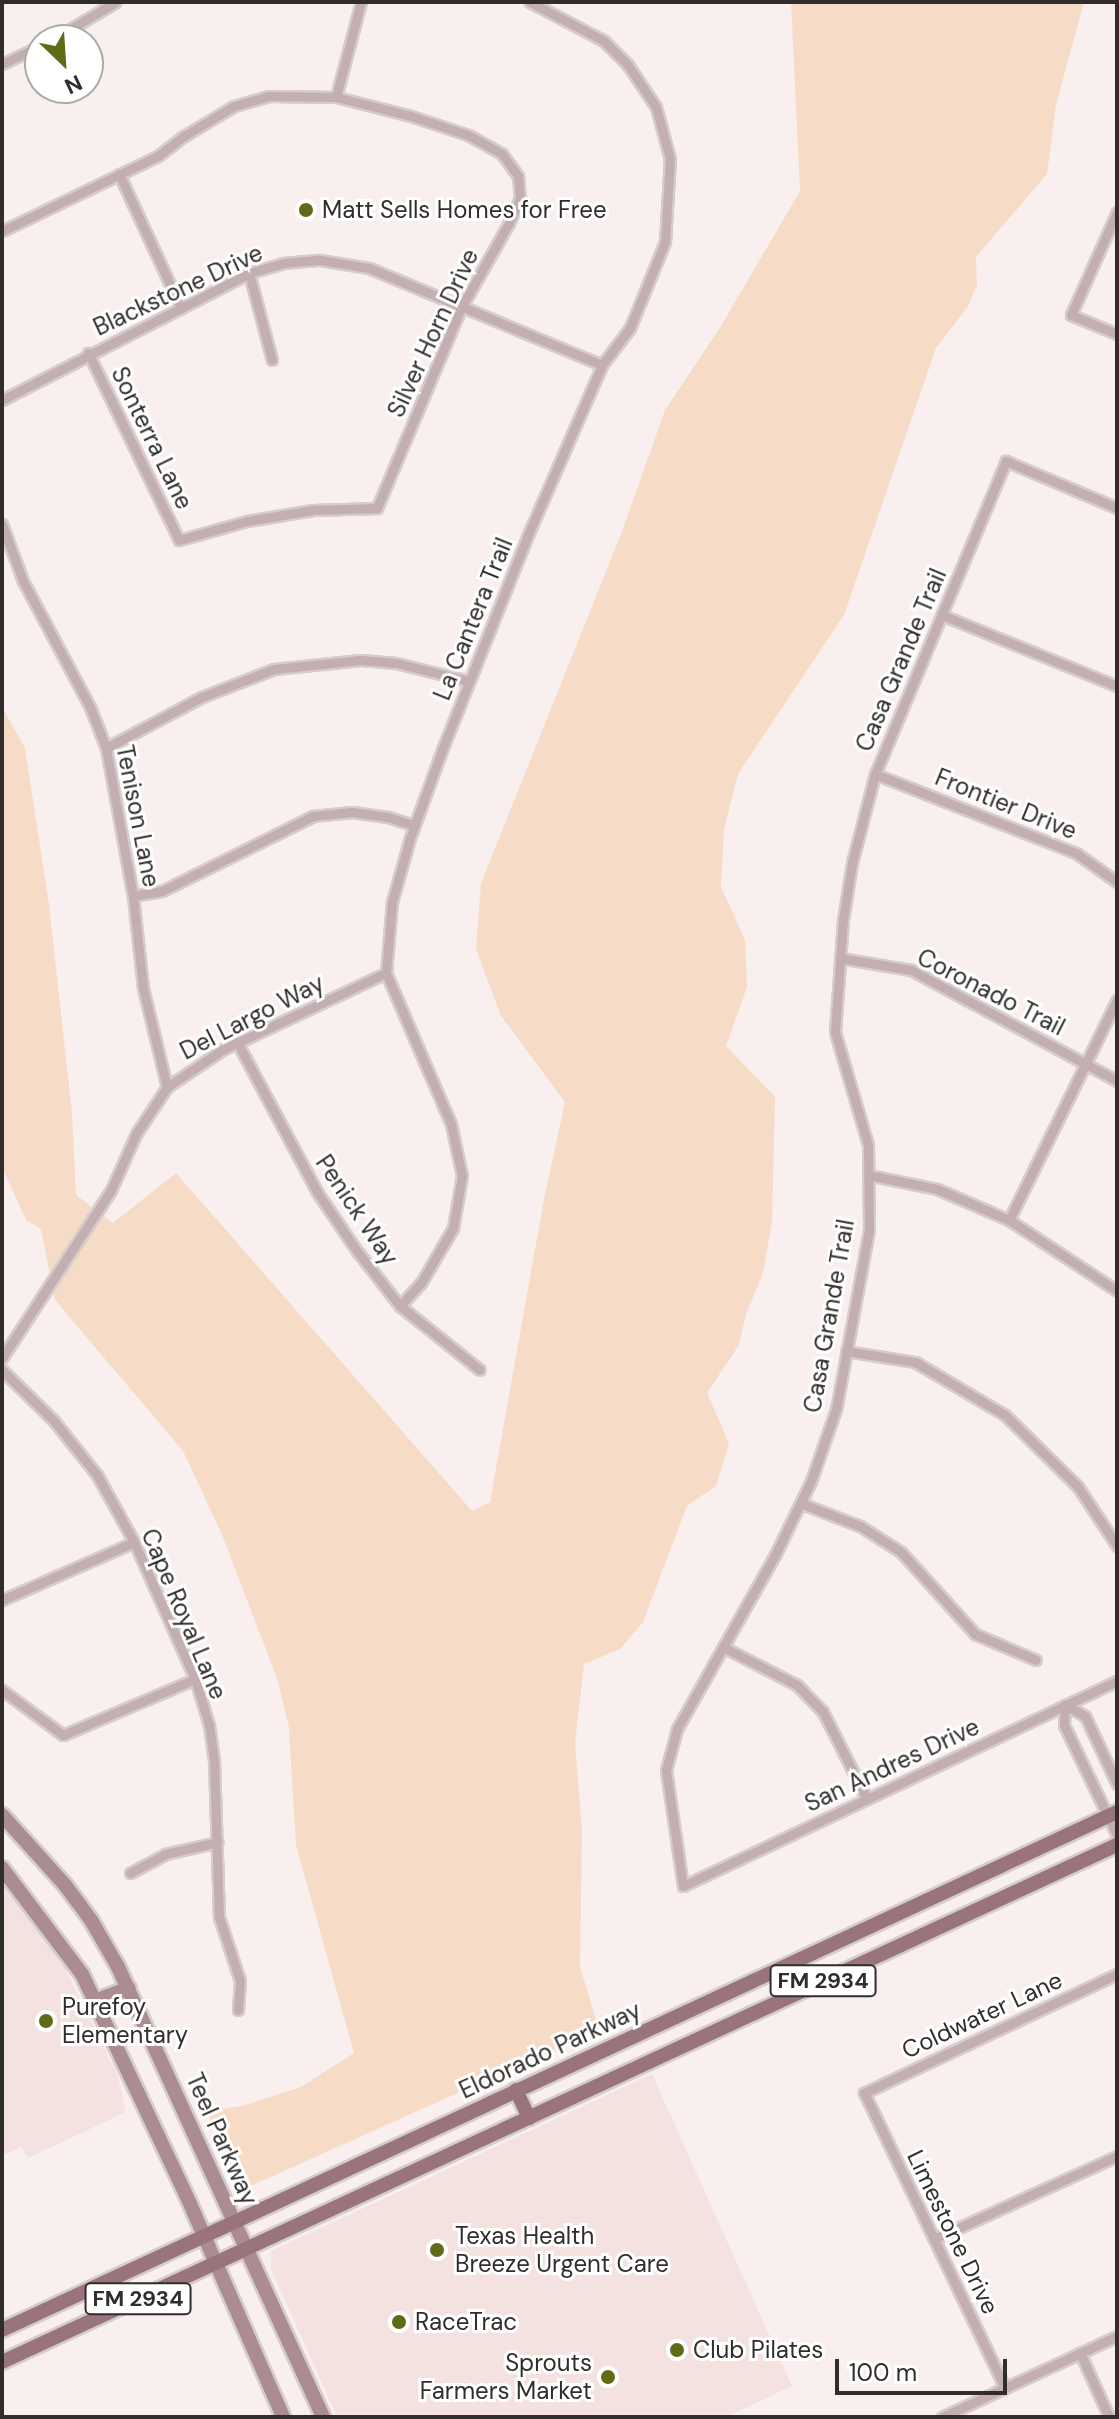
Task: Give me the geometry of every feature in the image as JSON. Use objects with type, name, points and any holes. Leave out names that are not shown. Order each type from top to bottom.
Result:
[{"type":"main road","name":"Eldorado Parkway","points":[[2,2330],[1112,1814]]},
{"type":"main road","name":"Teel Parkway","points":[[3,1819],[39,1853],[91,1920],[129,1988],[323,2417]]},
{"type":"main road","name":"FM 2934","points":[[2,2362],[1117,1845]]},
{"type":"main road","points":[[2,1868],[82,1974],[204,2235],[283,2417]]},
{"type":"main road","points":[[95,2001],[129,1988]]},
{"type":"main road","points":[[516,2090],[529,2118]]},
{"type":"street","points":[[79,24],[116,2]]},
{"type":"street","points":[[2,231],[158,156],[184,136],[234,106],[269,96],[336,97],[361,2]]},
{"type":"street","name":"La Cantera Trail","points":[[400,1306],[421,1283],[453,1228],[462,1176],[451,1124],[386,973],[392,902],[415,826],[469,681],[602,365],[630,328],[665,242],[670,159],[656,107],[628,65],[604,41],[530,2]]},
{"type":"street","points":[[2,64],[24,54]]},
{"type":"street","name":"Silver Horn Drive","points":[[179,540],[247,521],[313,510],[377,508],[461,308],[520,198],[518,176],[502,154],[468,135],[336,97]]},
{"type":"street","points":[[119,174],[181,308]]},
{"type":"street","points":[[1117,212],[1071,315],[1117,334]]},
{"type":"street","name":"Blackstone Drive","points":[[2,400],[88,353],[249,273],[283,263],[320,260],[369,268],[602,365]]},
{"type":"street","points":[[249,273],[272,360]]},
{"type":"street","name":"Sonterra Lane","points":[[88,353],[179,540]]},
{"type":"street","name":"Casa Grande Trail","points":[[683,1886],[666,1770],[677,1729],[800,1503],[836,1409],[869,1230],[868,1145],[835,1032],[840,958],[852,863],[875,774],[1006,461],[1117,508]]},
{"type":"street","name":"Tenison Lane","points":[[2,524],[23,581],[90,707],[106,748],[133,896],[143,988],[167,1087]]},
{"type":"street","points":[[942,615],[1117,686]]},
{"type":"street","points":[[106,748],[202,697],[274,669],[361,660],[396,663],[469,681]]},
{"type":"street","name":"Frontier Drive","points":[[875,774],[1076,853],[1117,882]]},
{"type":"street","points":[[133,896],[172,887],[313,816],[352,812],[415,826]]},
{"type":"street","name":"Coronado Trail","points":[[840,958],[911,970],[1117,1081]]},
{"type":"street","name":"Del Largo Way","points":[[2,1358],[111,1190],[136,1134],[167,1087],[187,1071],[237,1042],[386,973]]},
{"type":"street","points":[[1009,1220],[1117,1000]]},
{"type":"street","name":"Penick Way","points":[[237,1042],[317,1192],[400,1306],[480,1370]]},
{"type":"street","points":[[868,1175],[937,1189],[1009,1220],[1117,1291]]},
{"type":"street","points":[[846,1351],[915,1362],[1005,1415],[1078,1487],[1117,1546]]},
{"type":"street","name":"Cape Royal Lane","points":[[2,1370],[54,1421],[97,1475],[134,1542],[195,1679],[209,1725],[214,1760],[219,1917],[240,1981],[238,2010]]},
{"type":"street","points":[[800,1503],[860,1526],[901,1552],[975,1634],[1036,1660]]},
{"type":"street","points":[[2,1600],[134,1542]]},
{"type":"street","points":[[723,1647],[797,1685],[806,1694],[823,1712],[867,1799]]},
{"type":"street","points":[[2,1690],[63,1735],[195,1679]]},
{"type":"street","name":"San Andres Drive","points":[[683,1886],[1117,1681]]},
{"type":"street","points":[[1117,1784],[1085,1716],[1065,1705],[1064,1725],[1112,1814],[1117,1835]]},
{"type":"street","points":[[130,1873],[165,1854],[218,1842]]},
{"type":"street","name":"Coldwater Lane","points":[[864,2093],[1117,1974]]},
{"type":"street","name":"Limestone Drive","points":[[864,2093],[1005,2388]]},
{"type":"street","points":[[934,2239],[1117,2156]]},
{"type":"street","points":[[942,2417],[1117,2336]]},
{"type":"street","points":[[1080,2353],[1109,2417]]},
{"type":"shaded area","points":[[791,2],[1084,2],[1056,105],[1047,174],[976,257],[977,285],[967,308],[936,348],[844,615],[738,774],[724,829],[721,887],[745,940],[747,987],[726,1046],[775,1097],[772,1222],[763,1273],[746,1314],[739,1345],[707,1393],[729,1443],[716,1486],[687,1506],[643,1622],[620,1649],[584,1664],[575,1743],[582,1829],[580,1967],[597,2023],[578,2039],[242,2190],[206,2111],[242,2106],[301,2087],[354,2053],[296,1845],[289,1728],[278,1681],[221,1532],[183,1451],[55,1300],[41,1229],[26,1220],[2,1167],[2,707],[25,748],[49,904],[72,1113],[76,1195],[113,1223],[176,1173],[472,1511],[490,1502],[544,1199],[565,1102],[501,1016],[476,949],[481,883],[621,534],[665,410],[721,326],[800,191]]},
{"type":"shaded area","name":"Purefoy Elementary","points":[[2,1882],[64,1966],[118,2076],[126,2112],[28,2158],[21,2147],[2,2155]]},
{"type":"shaded area","points":[[652,2074],[792,2386],[726,2417],[337,2417],[271,2269],[271,2251]]},
{"type":"place","name":"Matt Sells Homes for Free","points":[[306,210]]},
{"type":"place","name":"Purefoy Elementary","points":[[46,2021]]},
{"type":"place","name":"Texas Health Breeze Urgent Care","points":[[437,2250]]},
{"type":"place","name":"RaceTrac","points":[[399,2322]]},
{"type":"place","name":"Club Pilates","points":[[677,2350]]},
{"type":"place","name":"Sprouts Farmers Market","points":[[608,2377]]}]
